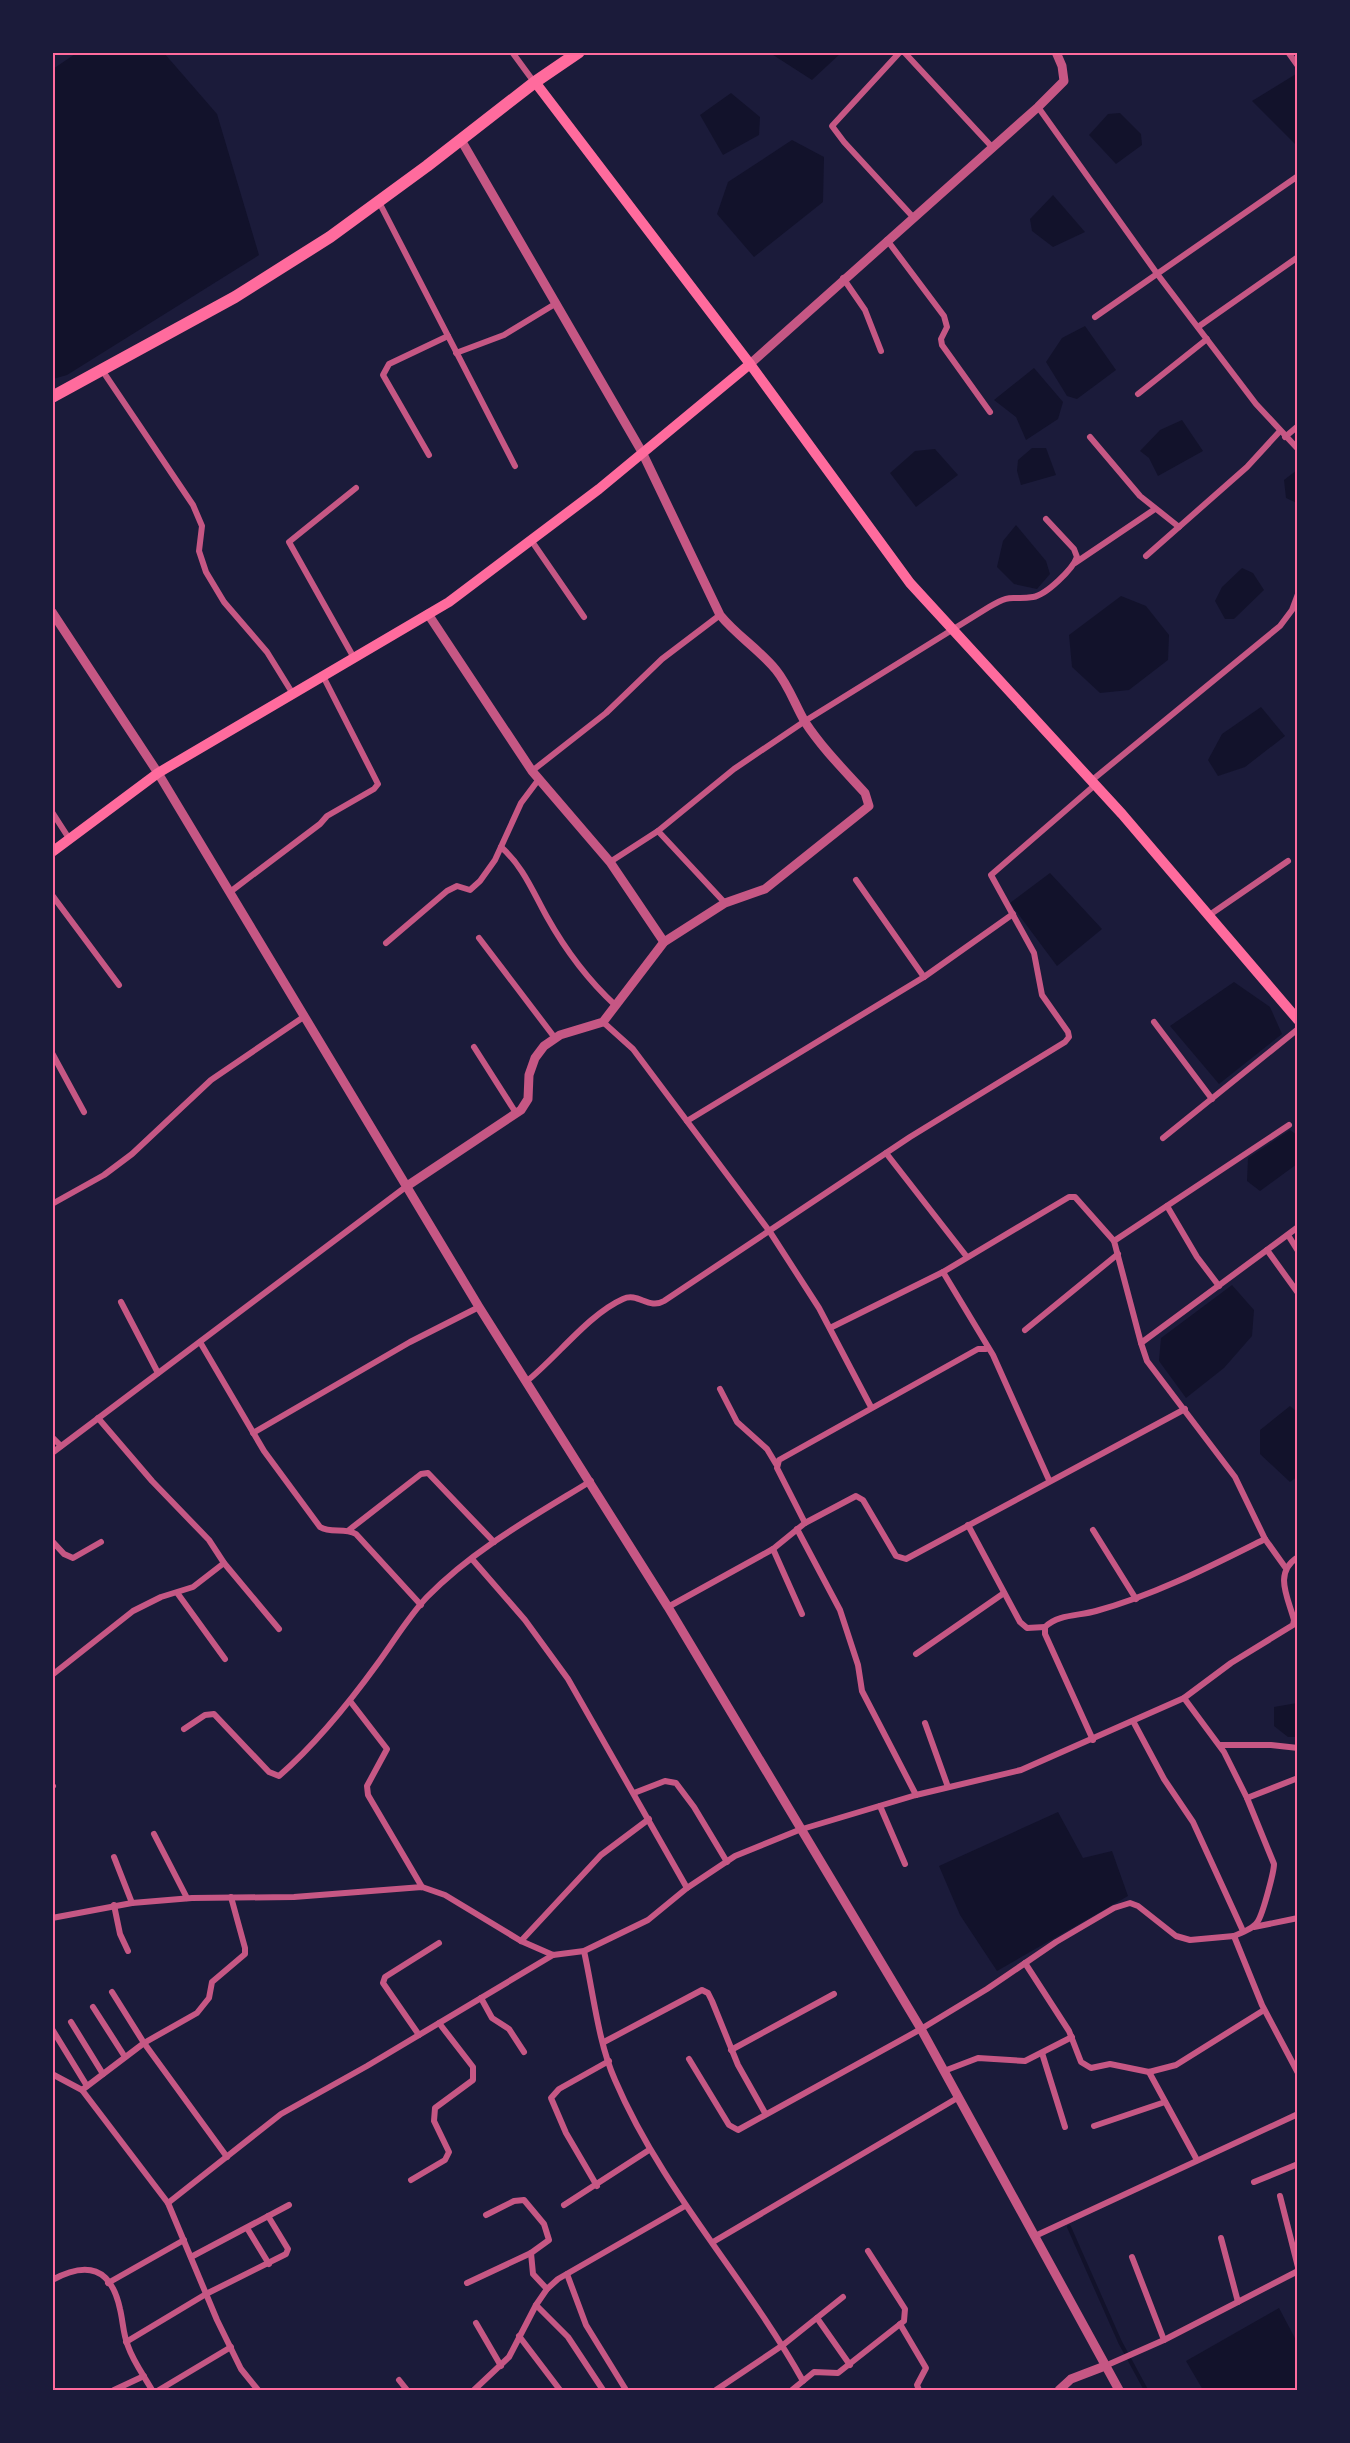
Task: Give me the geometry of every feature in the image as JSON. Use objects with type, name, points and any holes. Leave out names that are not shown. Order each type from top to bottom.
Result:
[{"type":"main road","points":[[52,397],[236,297],[379,202],[535,82],[579,52]]},
{"type":"main road","points":[[535,82],[750,364],[910,583],[1093,783],[1298,1020]]},
{"type":"main road","points":[[52,852],[70,841],[158,773],[428,614],[599,489],[750,364]]},
{"type":"street","points":[[512,52],[535,82]]},
{"type":"street","points":[[914,217],[832,126],[902,52],[992,147]]},
{"type":"street","points":[[1288,52],[1298,66]]},
{"type":"street","points":[[750,364],[843,278],[1038,107],[1064,81],[1062,66],[1056,53]]},
{"type":"street","points":[[1038,107],[1158,275],[1256,404],[1298,449]]},
{"type":"street","points":[[52,1453],[407,1186],[516,1113],[528,1099],[529,1075],[535,1058],[544,1046],[555,1038],[603,1022],[664,942],[725,903],[765,889],[869,806],[865,793],[805,721],[792,693],[776,670],[755,649],[735,634],[720,615],[642,452],[461,140]]},
{"type":"street","points":[[1095,317],[1298,176]]},
{"type":"street","points":[[379,202],[515,466]]},
{"type":"street","points":[[887,240],[944,316],[946,327],[941,339],[942,345],[990,412]]},
{"type":"street","points":[[1198,327],[1298,257]]},
{"type":"street","points":[[843,278],[865,310],[881,351]]},
{"type":"street","points":[[456,353],[504,335],[555,304]]},
{"type":"street","points":[[429,455],[383,375],[389,364],[448,336]]},
{"type":"street","points":[[1138,394],[1207,339]]},
{"type":"street","points":[[102,370],[193,505],[202,526],[199,551],[201,561],[218,592],[267,652],[293,694]]},
{"type":"street","points":[[1146,556],[1283,434],[1298,426]]},
{"type":"street","points":[[1090,437],[1127,482],[1155,509],[1179,527]]},
{"type":"street","points":[[354,658],[289,542],[356,488]]},
{"type":"street","points":[[610,862],[658,831],[734,769],[805,721],[1005,597],[1039,596],[1075,564],[1155,509]]},
{"type":"street","points":[[1046,519],[1074,549],[1077,557],[1075,564]]},
{"type":"street","points":[[531,540],[584,617]]},
{"type":"street","points":[[527,1381],[555,1358],[582,1329],[624,1299],[633,1297],[651,1305],[658,1304],[726,1257],[770,1232],[886,1153],[1060,1047],[1069,1037],[1042,995],[1035,953],[991,875],[1093,783],[1280,626],[1292,610],[1298,594]]},
{"type":"street","points":[[52,612],[158,773],[479,1307],[591,1481],[668,1607],[921,2029],[1035,2236],[1102,2367],[1119,2391]]},
{"type":"street","points":[[428,614],[532,771],[610,862],[664,942]]},
{"type":"street","points":[[532,771],[606,713],[662,659],[720,615]]},
{"type":"street","points":[[230,892],[320,824],[327,816],[374,789],[378,784],[323,676]]},
{"type":"street","points":[[386,943],[447,891],[456,886],[470,890],[475,887],[501,847],[521,803],[539,779]]},
{"type":"street","points":[[52,812],[70,841]]},
{"type":"street","points":[[658,831],[725,903]]},
{"type":"street","points":[[501,847],[515,860],[552,926],[582,971],[615,1005]]},
{"type":"street","points":[[1208,915],[1288,861]]},
{"type":"street","points":[[856,880],[924,977]]},
{"type":"street","points":[[52,895],[119,985]]},
{"type":"street","points":[[687,1121],[924,977],[1013,914]]},
{"type":"street","points":[[479,938],[555,1038]]},
{"type":"street","points":[[52,1204],[113,1168],[132,1154],[211,1080],[304,1016]]},
{"type":"street","points":[[603,1022],[633,1049],[770,1232],[830,1328],[872,1407]]},
{"type":"street","points":[[1154,1022],[1212,1099]]},
{"type":"street","points":[[1163,1138],[1298,1029]]},
{"type":"street","points":[[474,1047],[516,1113]]},
{"type":"street","points":[[52,1053],[84,1112]]},
{"type":"street","points":[[1114,1241],[1289,1125]]},
{"type":"street","points":[[886,1153],[967,1257]]},
{"type":"street","points":[[168,2203],[281,2114],[290,2111],[553,1955],[584,1951],[648,1920],[687,1888],[727,1862],[800,1830],[916,1795],[1021,1770],[1093,1740],[1184,1698],[1231,1663],[1293,1625],[1294,1620],[1284,1585],[1285,1567],[1266,1539],[1235,1477],[1147,1361],[1114,1241],[1075,1197],[1069,1197],[943,1272],[830,1328]]},
{"type":"street","points":[[1167,1206],[1197,1257],[1220,1286]]},
{"type":"street","points":[[1141,1343],[1298,1227]]},
{"type":"street","points":[[1288,1235],[1298,1251]]},
{"type":"street","points":[[1267,1250],[1298,1293]]},
{"type":"street","points":[[1025,1330],[1118,1254]]},
{"type":"street","points":[[943,1272],[976,1325],[986,1349],[993,1355],[1049,1480]]},
{"type":"street","points":[[121,1302],[158,1373]]},
{"type":"street","points":[[253,1434],[410,1342],[479,1307]]},
{"type":"street","points":[[200,1342],[253,1434],[324,1530],[349,1530],[421,1474],[428,1473],[494,1542]]},
{"type":"street","points":[[776,1464],[978,1348],[986,1349]]},
{"type":"street","points":[[720,1389],[737,1422],[767,1449],[805,1523]]},
{"type":"street","points":[[668,1607],[773,1549],[805,1523],[856,1496],[863,1500],[896,1556],[906,1559],[1049,1480],[1185,1409]]},
{"type":"street","points":[[98,1418],[152,1481],[209,1540],[224,1563],[279,1629]]},
{"type":"street","points":[[52,1437],[61,1446]]},
{"type":"street","points":[[184,1729],[205,1715],[214,1714],[268,1772],[279,1776],[298,1760],[350,1701],[421,1605],[494,1542],[591,1481]]},
{"type":"street","points":[[968,1525],[1023,1626],[1045,1627],[1060,1618],[1095,1612],[1136,1599],[1266,1539]]},
{"type":"street","points":[[798,1529],[840,1610],[858,1665],[862,1690],[916,1795]]},
{"type":"street","points":[[349,1530],[368,1545],[421,1605]]},
{"type":"street","points":[[1093,1530],[1136,1599]]},
{"type":"street","points":[[52,1540],[64,1554],[73,1558],[100,1542]]},
{"type":"street","points":[[773,1549],[802,1614]]},
{"type":"street","points":[[1285,1567],[1298,1557]]},
{"type":"street","points":[[472,1559],[525,1620],[568,1679],[687,1888]]},
{"type":"street","points":[[52,1675],[133,1611],[161,1597],[178,1594],[193,1587],[224,1563]]},
{"type":"street","points":[[916,1654],[1004,1593]]},
{"type":"street","points":[[178,1594],[225,1659]]},
{"type":"street","points":[[1045,1627],[1045,1634],[1093,1740]]},
{"type":"street","points":[[1184,1698],[1220,1745],[1247,1798],[1274,1864],[1274,1875],[1266,1890],[1259,1920],[1253,1927]]},
{"type":"street","points":[[350,1701],[387,1749],[386,1755],[368,1786],[368,1795],[422,1887]]},
{"type":"street","points":[[1133,1722],[1164,1779],[1193,1822],[1243,1931]]},
{"type":"street","points":[[926,1723],[948,1787]]},
{"type":"street","points":[[1220,1745],[1271,1745],[1298,1748]]},
{"type":"street","points":[[1247,1798],[1298,1778]]},
{"type":"street","points":[[634,1793],[664,1781],[676,1783],[694,1807],[727,1862]]},
{"type":"street","points":[[880,1806],[905,1864]]},
{"type":"street","points":[[521,1941],[601,1855],[648,1819]]},
{"type":"street","points":[[154,1834],[187,1898]]},
{"type":"street","points":[[114,1857],[132,1903]]},
{"type":"street","points":[[52,1918],[114,1905],[187,1898],[294,1897],[422,1887],[445,1894],[521,1941],[553,1955]]},
{"type":"street","points":[[84,2088],[144,2043],[203,2007],[209,1998],[212,1982],[244,1954],[245,1948],[231,1897]]},
{"type":"street","points":[[689,2059],[733,2129],[738,2130],[765,2113],[921,2029],[1114,1908],[1130,1904],[1149,1913],[1176,1936],[1190,1940],[1233,1936],[1253,1927],[1298,1918]]},
{"type":"street","points":[[114,1905],[120,1934],[128,1951]]},
{"type":"street","points":[[1233,1936],[1264,2010],[1298,2073]]},
{"type":"street","points":[[419,2035],[383,1983],[385,1977],[440,1943]]},
{"type":"street","points":[[584,1951],[614,2078],[649,2150],[685,2206],[713,2242],[783,2345],[803,2381]]},
{"type":"street","points":[[1025,1963],[1072,2037],[1081,2062],[1091,2068],[1110,2064],[1149,2072],[1188,2059],[1264,2010]]},
{"type":"street","points":[[604,2042],[702,1990],[708,1993],[731,2050],[765,2113]]},
{"type":"street","points":[[112,1992],[144,2043],[227,2157]]},
{"type":"street","points":[[731,2050],[834,1994]]},
{"type":"street","points":[[481,1998],[492,2018],[509,2029],[524,2052]]},
{"type":"street","points":[[93,2007],[125,2057]]},
{"type":"street","points":[[71,2022],[103,2074]]},
{"type":"street","points":[[411,2180],[448,2156],[449,2152],[434,2121],[435,2108],[473,2080],[475,2075],[473,2067],[439,2023]]},
{"type":"street","points":[[52,2030],[84,2088],[168,2203],[206,2294],[241,2369],[258,2391]]},
{"type":"street","points":[[944,2071],[978,2058],[1016,2062],[1042,2053],[1072,2037]]},
{"type":"street","points":[[1042,2053],[1065,2127]]},
{"type":"street","points":[[597,2186],[566,2133],[551,2098],[558,2089],[609,2061]]},
{"type":"street","points":[[1149,2072],[1197,2160]]},
{"type":"street","points":[[52,2074],[84,2088]]},
{"type":"street","points":[[713,2242],[959,2097]]},
{"type":"street","points":[[1094,2126],[1166,2102]]},
{"type":"street","points":[[1035,2236],[1298,2114]]},
{"type":"street","points":[[564,2205],[597,2186],[649,2150]]},
{"type":"street","points":[[1254,2182],[1298,2164]]},
{"type":"street","points":[[1059,2391],[1071,2379],[1164,2340],[1298,2269],[1280,2196]]},
{"type":"street","points":[[467,2283],[531,2253],[549,2240],[549,2234],[528,2202],[521,2199],[486,2215]]},
{"type":"street","points":[[191,2257],[289,2205]]},
{"type":"street","points":[[474,2391],[509,2357],[547,2289],[567,2274],[685,2206]]},
{"type":"street","points":[[126,2342],[206,2294],[289,2252],[268,2216]]},
{"type":"street","points":[[247,2228],[269,2264]]},
{"type":"street","points":[[1221,2238],[1238,2302]]},
{"type":"street","points":[[108,2283],[184,2240]]},
{"type":"street","points":[[792,2391],[814,2372],[833,2375],[850,2365],[900,2324],[905,2315],[904,2309],[868,2251]]},
{"type":"street","points":[[531,2253],[533,2274],[547,2289]]},
{"type":"street","points":[[1132,2257],[1164,2340]]},
{"type":"street","points":[[52,2280],[66,2272],[88,2268],[95,2269],[108,2283],[118,2300],[126,2342],[152,2391]]},
{"type":"street","points":[[567,2274],[586,2325],[626,2391]]},
{"type":"street","points":[[716,2391],[783,2345],[843,2297]]},
{"type":"street","points":[[536,2305],[568,2337],[603,2391]]},
{"type":"street","points":[[817,2318],[850,2365]]},
{"type":"street","points":[[476,2323],[501,2366]]},
{"type":"street","points":[[900,2324],[926,2368],[916,2385],[919,2391]]},
{"type":"street","points":[[519,2336],[560,2391]]},
{"type":"street","points":[[159,2391],[231,2347]]},
{"type":"street","points":[[114,2391],[144,2376]]},
{"type":"street","points":[[399,2380],[407,2391]]},
{"type":"shaded area","points":[[78,52],[164,53],[217,114],[259,255],[67,375],[53,379],[53,69]]},
{"type":"shaded area","points":[[770,53],[841,53],[812,80]]},
{"type":"shaded area","points":[[1296,74],[1298,76],[1297,146],[1252,101]]},
{"type":"shaded area","points":[[731,93],[760,117],[759,135],[723,155],[700,115]]},
{"type":"shaded area","points":[[1120,113],[1141,134],[1142,145],[1116,164],[1089,135],[1108,114]]},
{"type":"shaded area","points":[[792,140],[824,157],[823,202],[754,257],[717,214],[728,182]]},
{"type":"shaded area","points":[[1053,195],[1085,232],[1053,247],[1032,231],[1030,219]]},
{"type":"shaded area","points":[[1085,326],[1116,370],[1077,399],[1067,396],[1046,362],[1062,338]]},
{"type":"shaded area","points":[[1034,368],[1063,402],[1058,419],[1026,440],[1016,417],[994,400]]},
{"type":"shaded area","points":[[1182,420],[1203,451],[1158,476],[1149,458],[1140,451],[1160,430]]},
{"type":"shaded area","points":[[1032,448],[1046,448],[1056,475],[1021,485],[1017,471],[1018,460]]},
{"type":"shaded area","points":[[935,449],[958,475],[916,507],[890,473],[915,451]]},
{"type":"shaded area","points":[[1297,470],[1297,503],[1286,498],[1284,480]]},
{"type":"shaded area","points":[[1016,525],[1046,561],[1050,574],[1037,589],[1014,584],[997,567],[1003,541]]},
{"type":"shaded area","points":[[1242,568],[1253,573],[1264,590],[1234,619],[1225,619],[1215,601],[1222,587]]},
{"type":"shaded area","points":[[1121,596],[1146,606],[1169,635],[1168,660],[1129,690],[1100,693],[1072,667],[1069,635]]},
{"type":"shaded area","points":[[1261,707],[1285,736],[1245,767],[1218,776],[1208,760],[1222,734]]},
{"type":"shaded area","points":[[1050,873],[1102,929],[1057,966],[1010,903]]},
{"type":"shaded area","points":[[1234,982],[1270,1007],[1282,1034],[1219,1084],[1170,1026]]},
{"type":"shaded area","points":[[1290,1130],[1297,1135],[1297,1164],[1260,1191],[1247,1181],[1248,1158]]},
{"type":"shaded area","points":[[1232,1285],[1254,1310],[1252,1336],[1224,1368],[1186,1398],[1159,1361],[1161,1338]]},
{"type":"shaded area","points":[[1290,1406],[1297,1412],[1298,1476],[1290,1482],[1260,1454],[1260,1430]]},
{"type":"shaded area","points":[[1297,1703],[1297,1737],[1288,1737],[1274,1726],[1274,1707]]},
{"type":"shaded area","points":[[1058,1812],[1083,1858],[1112,1851],[1128,1896],[997,1971],[960,1915],[939,1866]]},
{"type":"shaded area","points":[[1279,2308],[1297,2342],[1297,2390],[1203,2390],[1186,2361]]},
{"type":"waterway","points":[[1069,2227],[1120,2342],[1146,2390]]}]
